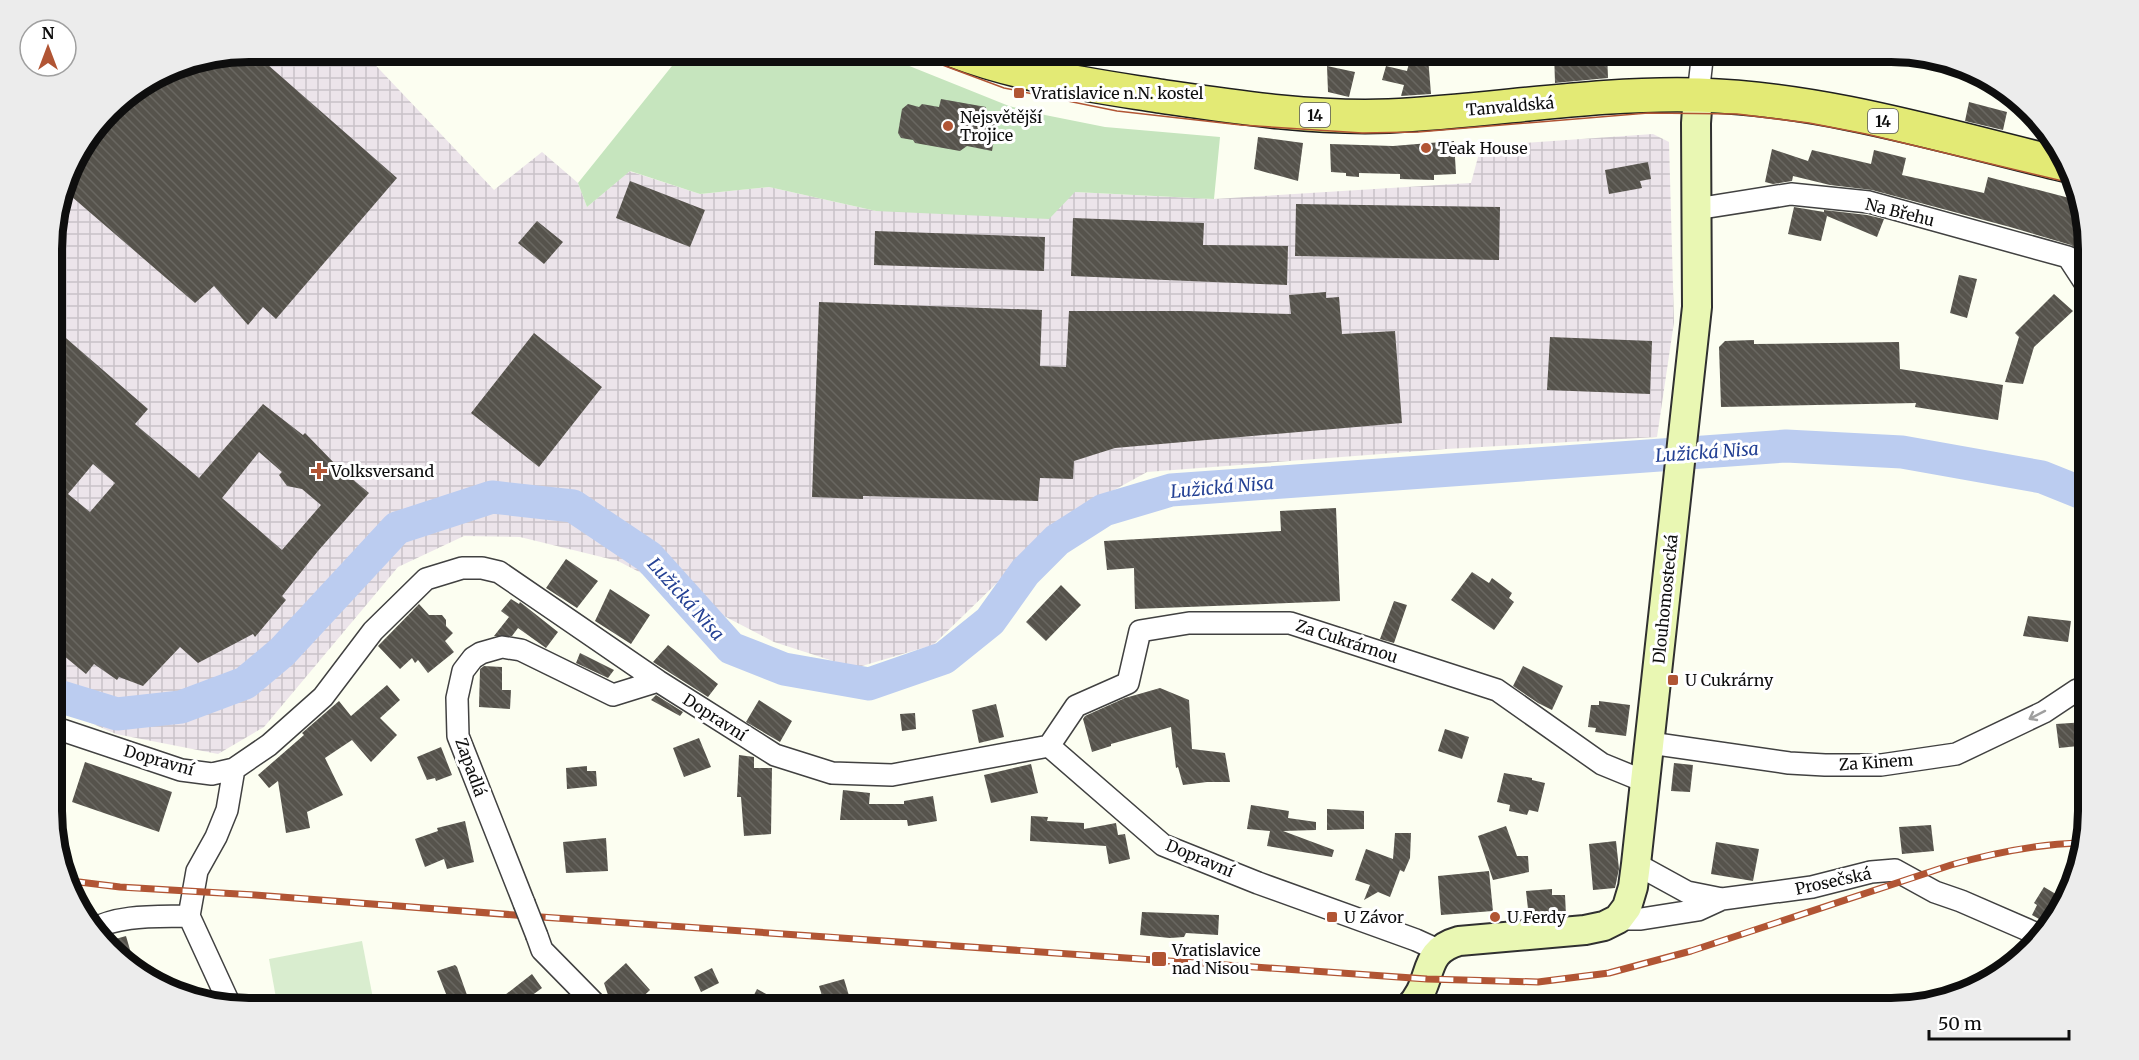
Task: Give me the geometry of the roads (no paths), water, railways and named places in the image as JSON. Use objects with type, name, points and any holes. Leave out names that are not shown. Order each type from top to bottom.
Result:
[{"type":"main road","name":"Tanvaldská","points":[[990,62],[1012,70],[1074,83],[1243,108],[1319,115],[1388,116],[1648,95],[1737,97],[1840,111],[2056,163]]},
{"type":"street","points":[[1698,95],[1702,62]]},
{"type":"street","name":"Dlouhomostecká","points":[[1618,919],[1626,907],[1633,887],[1636,864],[1697,307],[1696,123],[1698,95]]},
{"type":"street","name":"Na Břehu","points":[[1696,209],[1791,194],[1869,202],[2068,257],[2078,273]]},
{"type":"street","name":"Dopravní","points":[[62,730],[181,770],[212,774],[234,769],[269,745],[323,697],[373,631],[426,579],[462,568],[482,568],[499,573],[658,681],[775,755],[832,773],[892,776],[1049,746],[1163,845],[1438,950]]},
{"type":"street","name":"Za Cukrárnou","points":[[1049,746],[1076,706],[1128,683],[1140,631],[1189,623],[1290,623],[1497,690],[1602,764],[1646,782]]},
{"type":"street","name":"Zapadlá","points":[[590,999],[543,950],[458,735],[457,698],[463,671],[473,658],[481,653],[502,648],[521,650],[613,695],[658,681]]},
{"type":"street","name":"Za Kinem","points":[[1650,743],[1789,763],[1881,765],[1956,754],[2044,712],[2078,690]]},
{"type":"street","points":[[224,997],[189,916],[197,871],[216,837],[227,810],[234,769]]},
{"type":"street","points":[[1636,864],[1687,892],[1722,899]]},
{"type":"street","name":"Prosečská","points":[[1618,919],[1641,919],[1698,910],[1722,899],[1812,887],[1871,872],[1895,870],[1935,892],[2034,932]]},
{"type":"street","points":[[101,925],[139,918],[189,916]]},
{"type":"street","points":[[1417,998],[1421,994],[1432,960],[1438,950],[1448,944],[1459,941],[1585,930],[1604,926],[1618,919]]},
{"type":"waterway","name":"Lužická Nisa","points":[[62,697],[117,714],[181,707],[245,683],[282,652],[397,528],[492,497],[573,506],[649,557],[731,648],[784,669],[869,684],[944,658],[990,621],[1025,572],[1057,540],[1104,510],[1171,490],[1786,446],[1902,452],[2042,477],[2078,491]]},
{"type":"tram line","points":[[934,62],[1004,88],[1117,111],[1241,125],[1362,133],[1418,132],[1648,113],[1737,114],[1809,123],[1866,134],[2065,181]]},
{"type":"railway","points":[[76,882],[120,887],[1427,979],[1538,982],[1609,973],[1691,951],[1951,865],[2031,847],[2074,843]]},
{"type":"place","name":"Vratislavice n.N. kostel","points":[[1019,93]]},
{"type":"place","name":"Nejsvětější Trojice","points":[[948,126]]},
{"type":"place","name":"Teak House","points":[[1426,148]]},
{"type":"place","name":"Volksversand","points":[[319,471]]},
{"type":"place","name":"U Cukrárny","points":[[1673,680]]},
{"type":"place","name":"U Závor","points":[[1332,917]]},
{"type":"place","name":"U Ferdy","points":[[1495,917]]},
{"type":"place","name":"Vratislavice nad Nisou","points":[[1159,959]]}]
